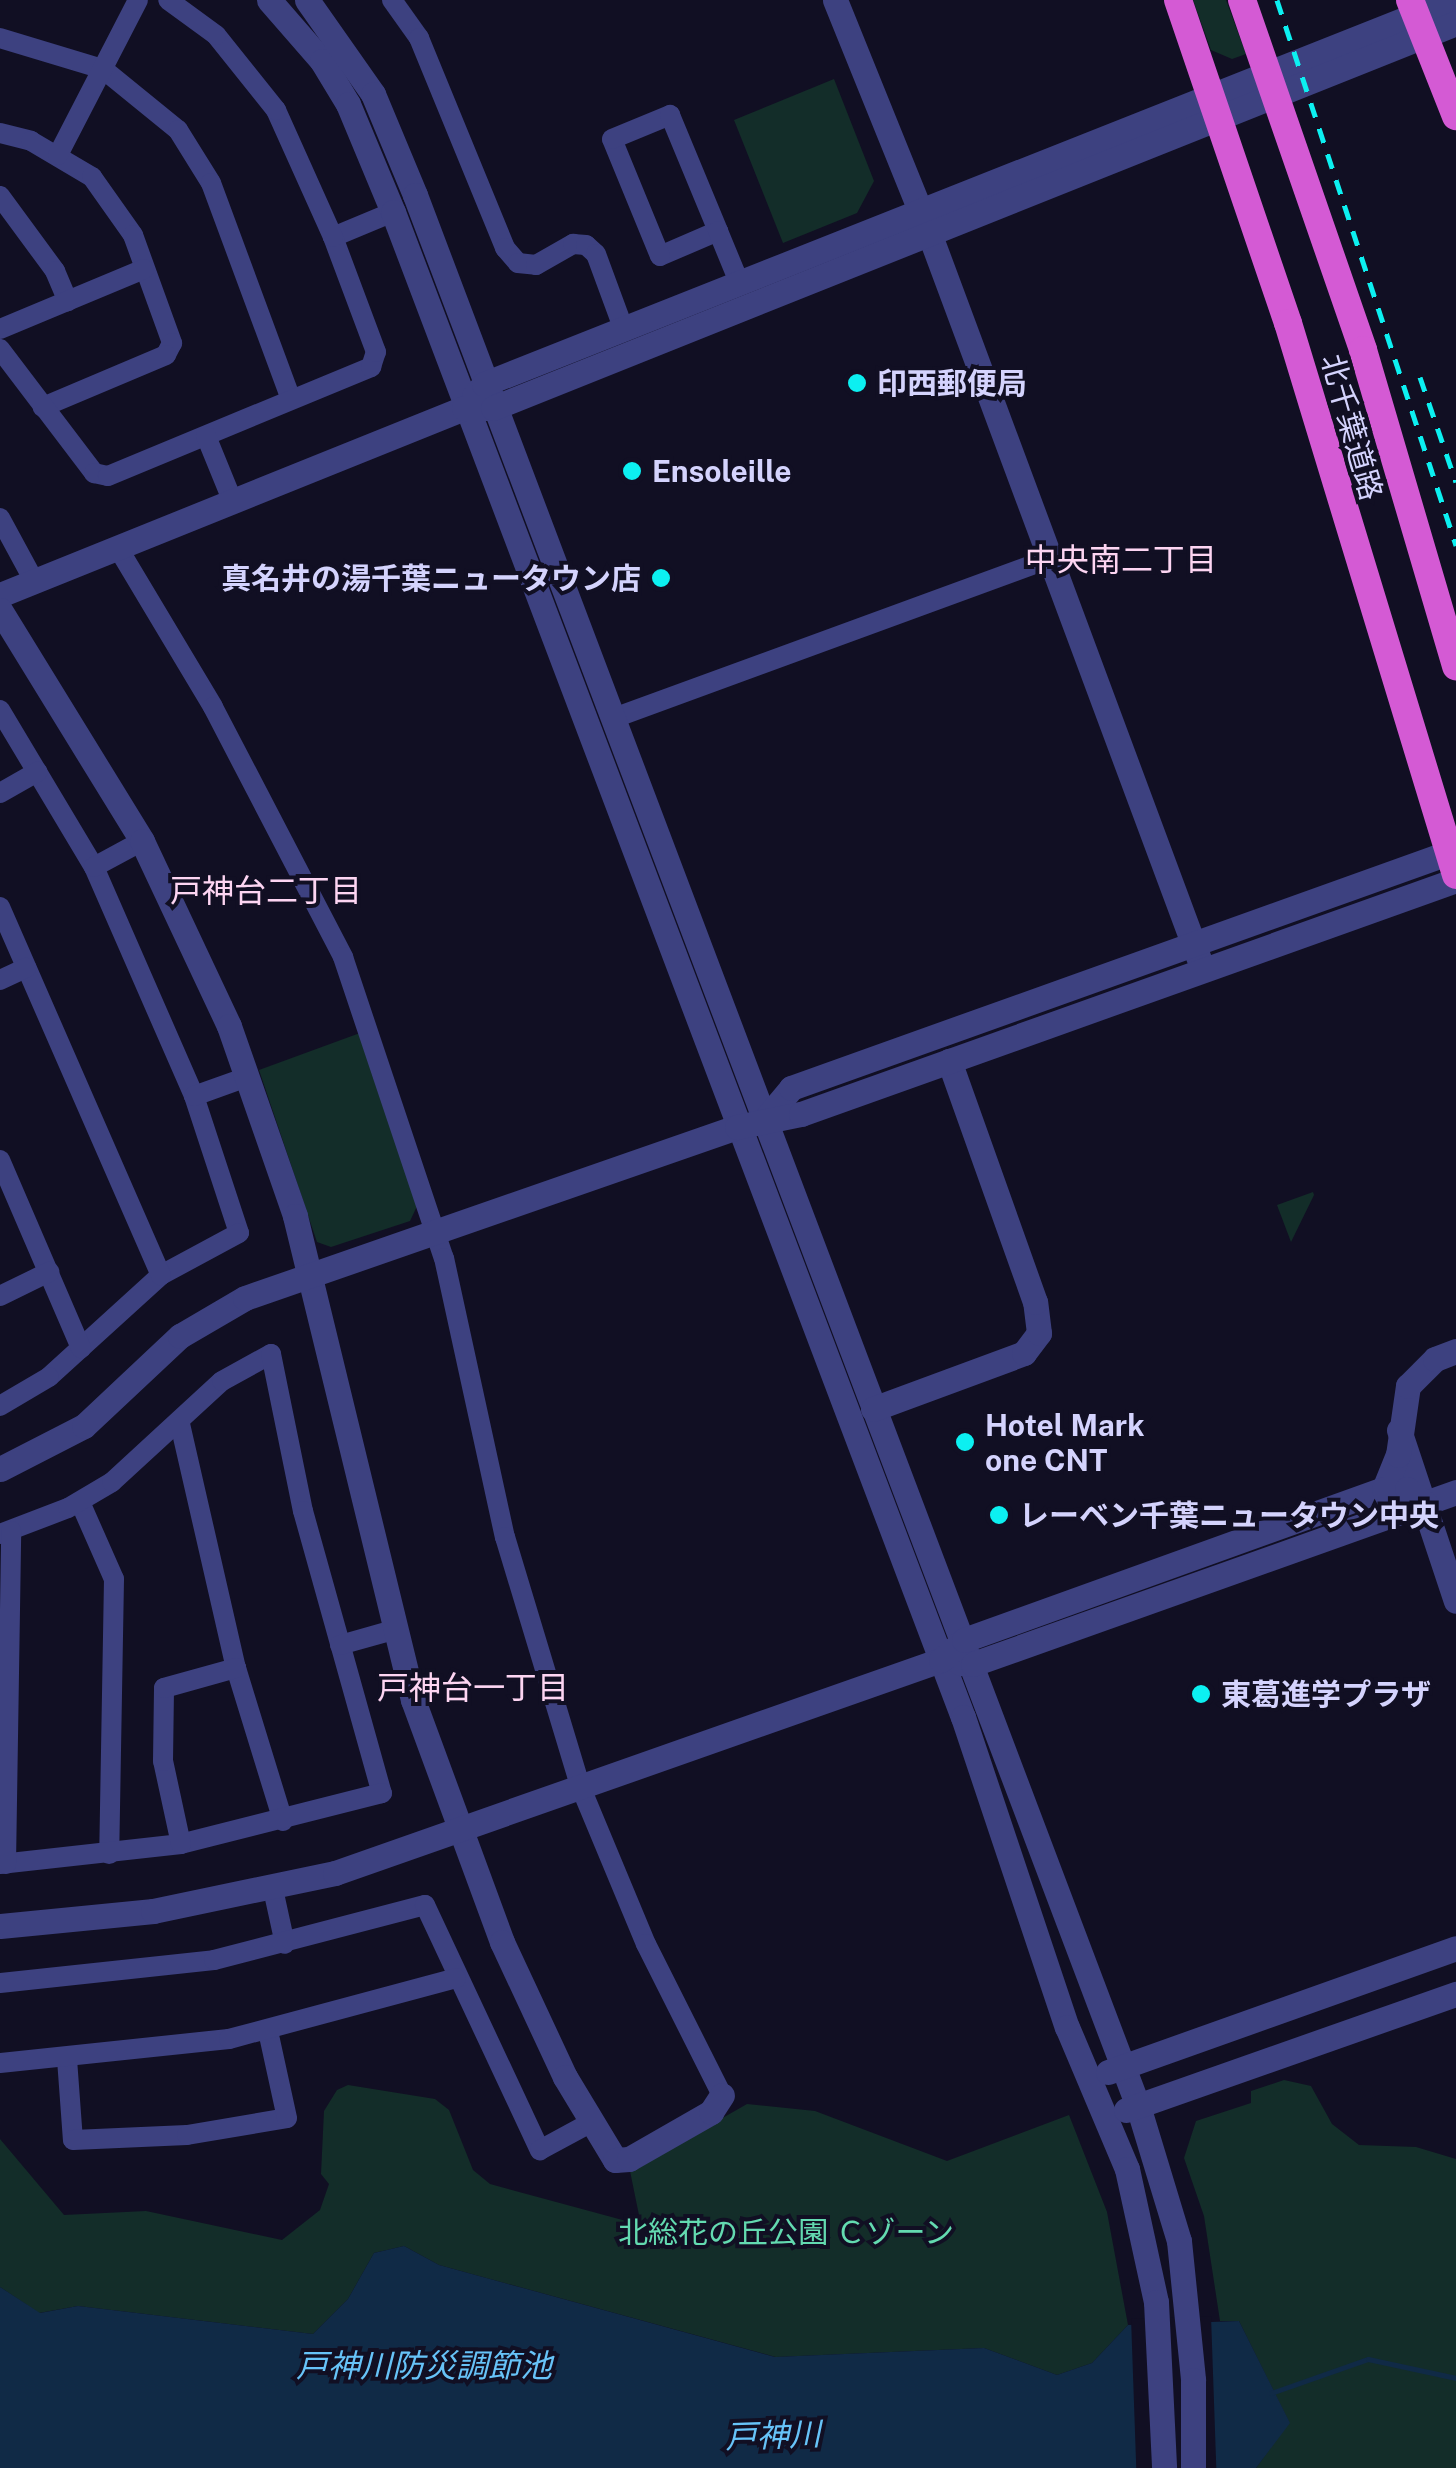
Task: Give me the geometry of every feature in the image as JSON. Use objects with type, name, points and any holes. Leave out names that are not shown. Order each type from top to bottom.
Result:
[{"type":"highway","name":"北千葉道路","points":[[1178,0],[1216,104],[1449,881]]},
{"type":"highway","name":"北千葉道路","points":[[1242,0],[1363,350],[1456,666]]},
{"type":"highway","points":[[1410,0],[1456,116]]},
{"type":"street","points":[[58,155],[138,0]]},
{"type":"street","points":[[0,349],[94,473],[108,476],[371,367],[376,352],[298,150],[247,67],[168,0]]},
{"type":"street","points":[[269,0],[322,61],[348,104],[393,212],[940,1660],[1089,2078],[1127,2170],[1156,2302],[1164,2468]]},
{"type":"street","points":[[308,0],[373,94],[767,1117],[873,1409],[1124,2066],[1154,2157],[1188,2300],[1193,2468]]},
{"type":"street","points":[[392,0],[420,38],[504,248],[518,262],[536,265],[573,244],[586,245],[596,254],[624,330]]},
{"type":"street","points":[[835,0],[924,220],[1198,956]]},
{"type":"street","points":[[489,396],[1243,93],[1453,0]]},
{"type":"street","points":[[1243,93],[1456,23]]},
{"type":"street","points":[[0,38],[102,69],[178,130],[210,183],[292,399]]},
{"type":"street","points":[[718,231],[660,256],[612,138],[670,115],[718,231],[739,282]]},
{"type":"street","points":[[0,133],[58,155],[92,177],[114,203],[172,343],[166,355],[43,406]]},
{"type":"street","points":[[0,196],[55,271],[68,301]]},
{"type":"street","points":[[333,237],[393,212]]},
{"type":"street","points":[[0,595],[464,408],[624,330],[739,282],[924,220]]},
{"type":"street","points":[[0,329],[144,269]]},
{"type":"street","points":[[206,436],[232,502]]},
{"type":"street","points":[[0,518],[34,582]]},
{"type":"street","points":[[0,610],[142,841],[247,1077],[310,1272],[392,1630],[459,1832],[502,1942],[590,2123],[608,2156],[629,2159],[711,2112],[722,2094],[646,1944],[581,1788],[506,1538],[434,1228],[343,957],[214,707],[118,548]]},
{"type":"street","points":[[614,718],[1050,558]]},
{"type":"street","points":[[0,710],[94,867],[194,1096],[239,1234],[160,1275],[82,1348],[0,1406]]},
{"type":"street","points":[[0,793],[37,772]]},
{"type":"street","points":[[94,867],[142,841]]},
{"type":"street","points":[[0,1469],[84,1426],[197,1324],[310,1272],[767,1117],[801,1114],[948,1061],[1456,850]]},
{"type":"street","points":[[767,1117],[791,1088],[1198,956],[1449,881]]},
{"type":"street","points":[[0,907],[160,1275]]},
{"type":"street","points":[[0,980],[26,968]]},
{"type":"street","points":[[873,1409],[1024,1353],[1040,1333],[1036,1302],[948,1061]]},
{"type":"street","points":[[194,1096],[247,1077]]},
{"type":"street","points":[[0,1160],[82,1348]]},
{"type":"street","points":[[0,1296],[49,1272]]},
{"type":"street","points":[[1384,1489],[1398,1456],[1408,1386],[1435,1359],[1456,1351]]},
{"type":"street","points":[[272,1354],[303,1511],[382,1793],[181,1844],[3,1864],[6,1532],[80,1502],[180,1424],[222,1381],[272,1354]]},
{"type":"street","points":[[180,1424],[236,1668],[282,1821]]},
{"type":"street","points":[[1399,1430],[1456,1601]]},
{"type":"street","points":[[969,1652],[1384,1489],[1407,1490],[1426,1504]]},
{"type":"street","points":[[0,1926],[108,1917],[273,1889],[459,1832],[940,1660],[1456,1492]]},
{"type":"street","points":[[80,1502],[114,1578],[108,1854]]},
{"type":"street","points":[[340,1645],[392,1630]]},
{"type":"street","points":[[181,1844],[162,1761],[164,1688],[236,1668]]},
{"type":"street","points":[[273,1889],[285,1944]]},
{"type":"street","points":[[0,1983],[127,1973],[285,1944],[425,1905],[540,2150],[590,2123]]},
{"type":"street","points":[[1089,2078],[1456,1948]]},
{"type":"street","points":[[0,2062],[66,2059],[268,2031],[456,1978]]},
{"type":"street","points":[[1106,2118],[1456,1994]]},
{"type":"street","points":[[66,2059],[74,2140],[206,2132],[286,2118],[268,2031]]},
{"type":"green space","points":[[1193,0],[1226,0],[1246,54],[1232,59],[1211,50]]},
{"type":"green space","points":[[834,79],[874,181],[857,213],[783,243],[734,120]]},
{"type":"green space","points":[[360,1033],[418,1204],[410,1221],[331,1247],[317,1242],[259,1070]]},
{"type":"green space","points":[[1313,1192],[1314,1195],[1291,1242],[1277,1205]]},
{"type":"green space","points":[[1284,2080],[1311,2086],[1332,2124],[1359,2145],[1416,2147],[1456,2159],[1456,2468],[1256,2468],[1289,2422],[1239,2321],[1220,2321],[1204,2216],[1184,2158],[1196,2121],[1251,2103],[1251,2091]]},
{"type":"green space","name":"北総花の丘公園 Ｃゾーン","points":[[348,2085],[435,2099],[449,2110],[473,2170],[490,2184],[641,2225],[630,2171],[747,2104],[815,2111],[947,2161],[1069,2115],[1107,2212],[1128,2325],[1092,2363],[1057,2375],[984,2348],[776,2357],[439,2265],[404,2246],[374,2253],[348,2299],[313,2334],[78,2306],[39,2313],[0,2287],[0,2139],[64,2215],[146,2211],[282,2240],[320,2210],[329,2184],[321,2174],[324,2111],[337,2090]]},
{"type":"water","name":"戸神川防災調節池","points":[[404,2246],[439,2265],[775,2357],[984,2348],[1057,2375],[1092,2363],[1128,2325],[1239,2321],[1290,2423],[1256,2468],[0,2468],[0,2287],[40,2313],[78,2306],[313,2334],[348,2299],[374,2253]]},
{"type":"pier","points":[[1211,2316],[1216,2468],[1136,2468],[1131,2319]]},
{"type":"waterway","name":"戸神川","points":[[1271,2393],[1368,2359],[1456,2378]]},
{"type":"railway","points":[[1277,0],[1456,545]]},
{"type":"railway","points":[[1420,377],[1456,482]]},
{"type":"place","name":"印西郵便局","points":[[857,383]]},
{"type":"place","name":"Ensoleille","points":[[632,471]]},
{"type":"place","name":"真名井の湯千葉ニュータウン店","points":[[661,578]]},
{"type":"place","name":"Hotel Mark one CNT","points":[[965,1442]]},
{"type":"place","name":"レーベン千葉ニュータウン中央","points":[[999,1515]]},
{"type":"place","name":"東葛進学プラザ","points":[[1201,1694]]},
{"type":"district","name":"中央南二丁目","points":[[1121,560]]},
{"type":"district","name":"戸神台二丁目","points":[[266,891]]},
{"type":"district","name":"戸神台一丁目","points":[[473,1688]]}]
